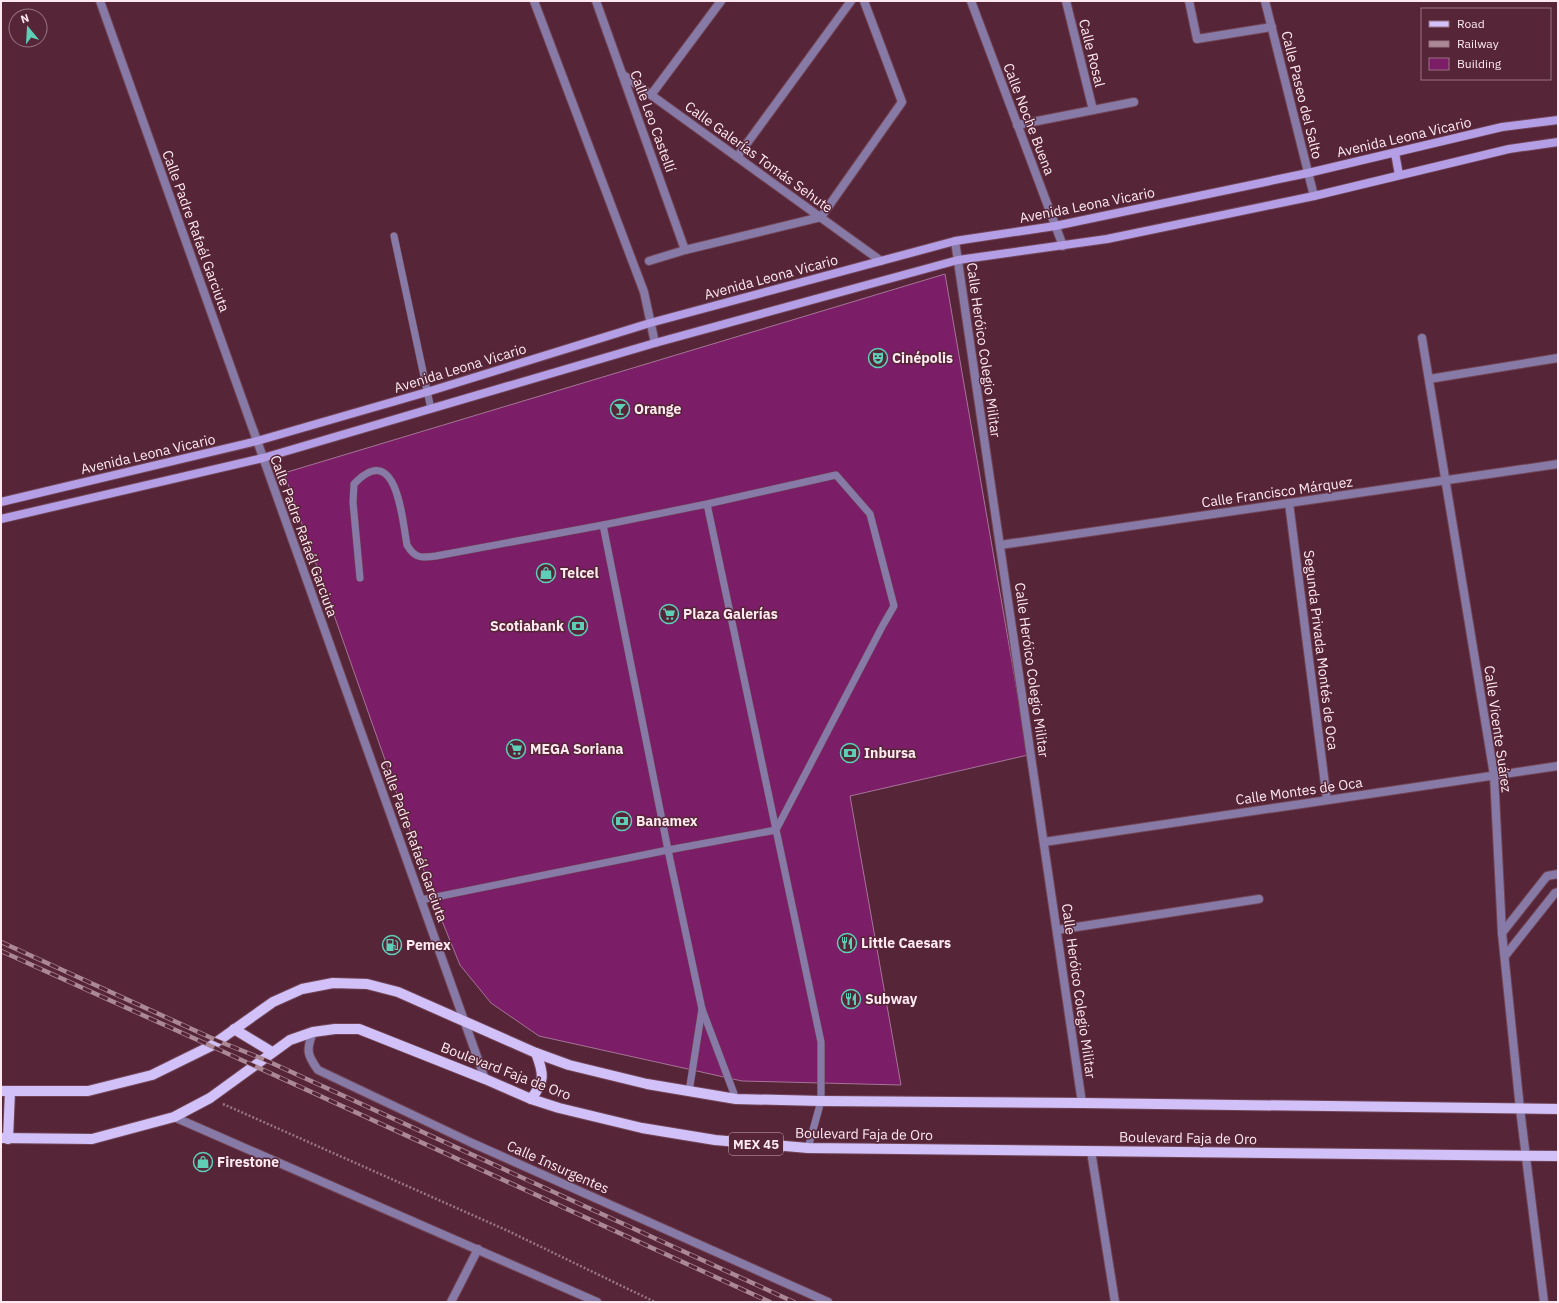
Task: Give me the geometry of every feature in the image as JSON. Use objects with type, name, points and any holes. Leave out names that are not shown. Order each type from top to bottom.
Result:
[{"type":"main road","name":"Boulevard Faja de Oro","points":[[6,1091],[88,1091],[152,1075],[212,1046],[272,1002],[302,989],[333,983],[368,984],[398,992],[536,1053],[569,1064],[647,1084],[689,1092],[736,1098],[821,1101],[1558,1109]]},
{"type":"main road","name":"Boulevard Faja de Oro","points":[[5,1138],[92,1139],[174,1117],[210,1098],[290,1040],[313,1032],[336,1029],[359,1029],[486,1079],[531,1099],[559,1108],[642,1128],[715,1140],[808,1148],[1558,1156]]},
{"type":"main road","points":[[234,1030],[272,1052]]},
{"type":"main road","points":[[531,1099],[540,1087],[542,1069],[536,1053]]},
{"type":"main road","points":[[5,1138],[6,1091]]},
{"type":"street","name":"Calle Padre Rafaél Garciuta","points":[[100,1],[262,458],[486,1079]]},
{"type":"street","points":[[534,1],[644,292],[655,343]]},
{"type":"street","name":"Calle Leo Castellí","points":[[596,1],[685,250]]},
{"type":"street","points":[[651,95],[721,1]]},
{"type":"street","points":[[737,157],[851,1]]},
{"type":"street","points":[[649,261],[685,250],[821,217],[902,102],[864,1]]},
{"type":"street","name":"Calle Noche Buena","points":[[971,1],[1063,246]]},
{"type":"street","name":"Calle Rosal","points":[[1066,1],[1093,110]]},
{"type":"street","points":[[1189,1],[1197,39],[1272,27]]},
{"type":"street","name":"Calle Paseo del Salto","points":[[1266,1],[1314,196]]},
{"type":"street","name":"Calle Galerías Tomás Sehute","points":[[622,74],[881,261]]},
{"type":"street","points":[[1018,125],[1134,102]]},
{"type":"street","name":"Avenida Leona Vicario","points":[[1,502],[257,442],[427,392],[650,323],[955,241],[1056,226],[1308,173],[1502,128],[1558,120]]},
{"type":"street","name":"Avenida Leona Vicario","points":[[1,519],[262,458],[655,343],[958,260],[1107,239],[1314,196],[1509,149],[1558,142]]},
{"type":"street","points":[[1394,153],[1400,175]]},
{"type":"street","name":"Calle Heróico Colegio Militar","points":[[955,241],[1082,1103]]},
{"type":"street","name":"Calle Vicente Suárez","points":[[1422,338],[1494,775],[1502,933],[1520,1109],[1544,1302]]},
{"type":"street","points":[[1429,379],[1558,358]]},
{"type":"street","name":"Calle Francisco Márquez","points":[[1000,545],[1558,464]]},
{"type":"street","name":"Segunda Privada Montés de Oca","points":[[1289,503],[1327,800]]},
{"type":"street","name":"Calle Montes de Oca","points":[[1044,842],[1558,766]]},
{"type":"street","points":[[1502,933],[1546,876],[1558,874]]},
{"type":"street","points":[[1505,956],[1558,892]]},
{"type":"street","points":[[1057,930],[1259,899]]},
{"type":"street","name":"Calle Insurgentes","points":[[313,1032],[308,1045],[310,1059],[318,1070],[472,1143],[828,1302]]},
{"type":"street","points":[[174,1117],[597,1302]]},
{"type":"street","points":[[1091,1151],[1115,1302]]},
{"type":"street","points":[[451,1302],[478,1249]]},
{"type":"lane","points":[[394,236],[431,409]]},
{"type":"lane","points":[[360,578],[353,502],[354,484],[363,474],[373,471],[382,472],[385,474],[389,477],[396,488],[407,545],[412,554],[422,558],[603,525],[707,504],[836,475],[870,514],[894,606],[776,830]]},
{"type":"lane","points":[[707,504],[821,1042],[821,1101],[808,1148]]},
{"type":"lane","points":[[603,525],[668,850],[702,1009],[736,1098]]},
{"type":"lane","points":[[421,900],[668,850],[776,830]]},
{"type":"lane","points":[[689,1092],[702,1009]]},
{"type":"path","points":[[210,1098],[506,1230],[655,1302]]},
{"type":"building","name":"Plaza Galerías","points":[[945,274],[1028,755],[850,796],[901,1085],[742,1081],[539,1036],[491,1003],[460,965],[440,916],[284,473]]},
{"type":"railway","points":[[1,942],[218,1041],[263,1059],[794,1302]]},
{"type":"railway","points":[[1,951],[770,1302]]},
{"type":"place","name":"Cinépolis","points":[[878,358]]},
{"type":"place","name":"Orange","points":[[620,409]]},
{"type":"place","name":"Telcel","points":[[546,573]]},
{"type":"place","name":"Plaza Galerías","points":[[669,614]]},
{"type":"place","name":"Scotiabank","points":[[578,626]]},
{"type":"place","name":"MEGA Soriana","points":[[516,749]]},
{"type":"place","name":"Inbursa","points":[[850,753]]},
{"type":"place","name":"Banamex","points":[[622,821]]},
{"type":"place","name":"Little Caesars","points":[[847,943]]},
{"type":"place","name":"Pemex","points":[[392,945]]},
{"type":"place","name":"Subway","points":[[851,999]]},
{"type":"place","name":"Firestone","points":[[203,1162]]}]
